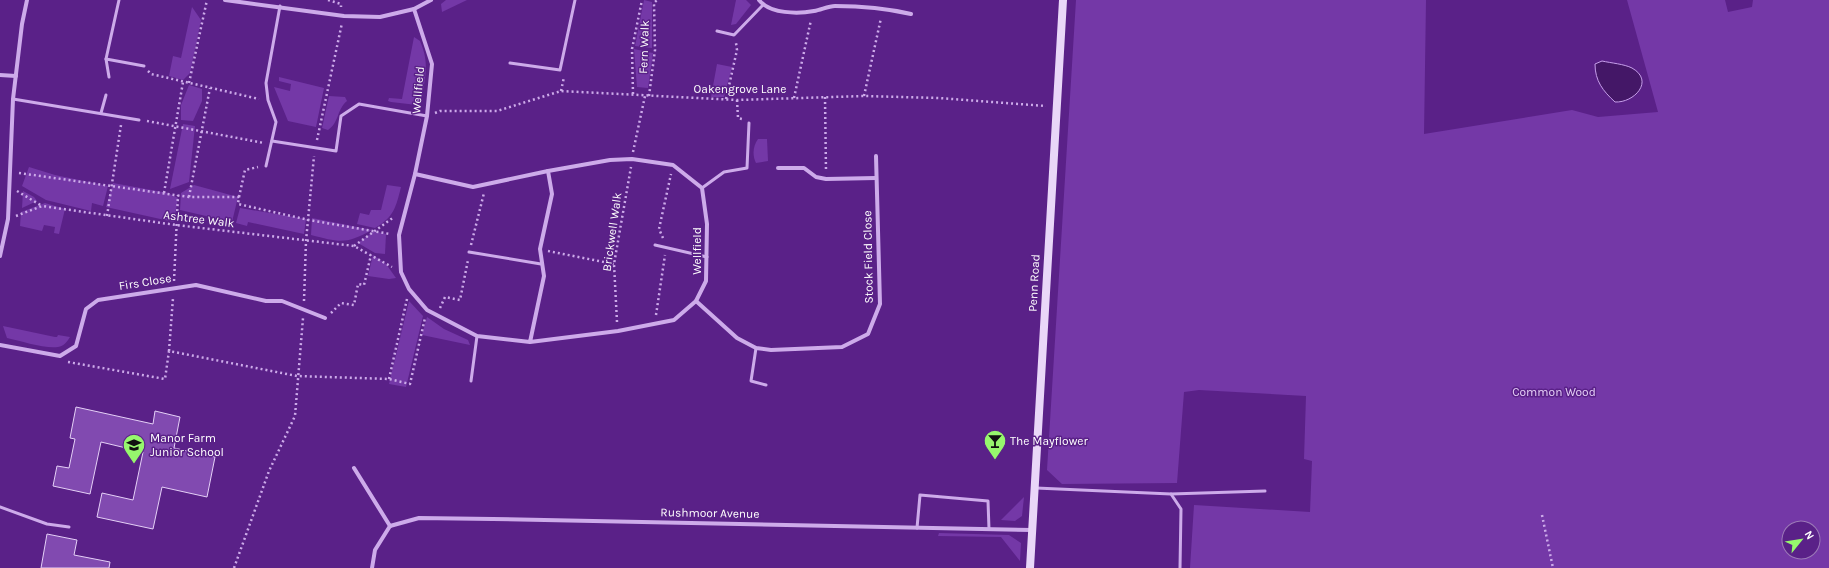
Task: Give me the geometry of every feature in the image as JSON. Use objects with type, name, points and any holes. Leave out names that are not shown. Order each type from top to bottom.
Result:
[{"type":"main road","name":"Penn Road","points":[[1030,568],[1063,0]]},
{"type":"street","points":[[0,256],[8,219],[14,99],[22,24],[27,0]]},
{"type":"street","points":[[225,0],[280,6],[344,16],[380,17],[414,9],[431,0]]},
{"type":"street","points":[[759,0],[763,5],[783,12],[813,11],[833,6],[883,8],[911,14]]},
{"type":"street","name":"Wellfield","points":[[414,9],[432,64],[427,116],[416,174],[399,235],[401,272],[409,289],[427,310],[478,336],[530,342],[618,331],[674,320],[696,301],[706,281],[707,224],[702,188]]},
{"type":"street","points":[[0,75],[16,76]]},
{"type":"street","name":"Stock Field Close","points":[[696,301],[737,338],[756,348],[771,350],[842,347],[868,334],[880,304],[876,156]]},
{"type":"street","points":[[416,174],[473,187],[610,160],[632,159],[673,165],[702,188]]},
{"type":"street","points":[[778,168],[804,168],[816,177],[826,179],[876,178]]},
{"type":"street","points":[[530,342],[544,276],[541,264],[540,249],[552,194],[548,171]]},
{"type":"street","name":"Firs Close","points":[[0,345],[60,356],[76,346],[86,309],[98,300],[196,285],[266,301],[282,301],[304,311],[325,318]]},
{"type":"street","points":[[354,468],[390,526],[375,550],[372,568]]},
{"type":"street","name":"Rushmoor Avenue","points":[[390,526],[419,518],[1032,530]]},
{"type":"lane","points":[[109,77],[106,59],[119,0]]},
{"type":"lane","points":[[510,63],[560,70],[575,0]]},
{"type":"lane","points":[[717,30],[734,35],[763,5]]},
{"type":"lane","points":[[266,166],[276,122],[268,100],[266,83],[280,6]]},
{"type":"lane","points":[[106,59],[144,66]]},
{"type":"lane","points":[[101,113],[106,95]]},
{"type":"lane","points":[[14,99],[139,120]]},
{"type":"lane","points":[[272,140],[336,151],[341,116],[358,104],[427,116]]},
{"type":"lane","points":[[702,188],[724,172],[747,168],[749,123]]},
{"type":"lane","points":[[655,245],[707,257]]},
{"type":"lane","points":[[469,252],[541,264]]},
{"type":"lane","points":[[471,381],[478,336]]},
{"type":"lane","points":[[756,348],[751,382],[766,385]]},
{"type":"lane","points":[[1034,488],[1171,494],[1266,491]]},
{"type":"lane","points":[[1171,494],[1181,509],[1180,568]]},
{"type":"lane","points":[[918,528],[920,495],[988,501],[989,530]]},
{"type":"lane","points":[[0,508],[46,524],[68,526]]},
{"type":"path","points":[[189,83],[207,0]]},
{"type":"path","name":"Fern Walk","points":[[633,94],[632,49],[642,0]]},
{"type":"path","name":"Fern Walk","points":[[649,96],[655,50],[652,1],[656,0]]},
{"type":"path","points":[[864,96],[883,8]]},
{"type":"path","points":[[794,98],[813,11]]},
{"type":"path","points":[[234,568],[269,471],[295,416],[297,376],[304,311],[306,241],[315,147],[344,16]]},
{"type":"path","points":[[726,99],[737,50],[734,35]]},
{"type":"path","points":[[144,66],[151,74],[268,100]]},
{"type":"path","name":"Ashtree Walk","points":[[164,193],[183,82]]},
{"type":"path","name":"Ashtree Walk","points":[[189,197],[210,88]]},
{"type":"path","name":"Oakengrove Lane","points":[[427,116],[440,111],[497,111],[561,90],[645,96],[737,100],[864,96],[939,98],[1057,107]]},
{"type":"path","name":"Brickwell Walk","points":[[618,331],[614,264],[632,159],[645,96]]},
{"type":"path","points":[[825,97],[826,179]]},
{"type":"path","points":[[737,100],[738,118],[749,123]]},
{"type":"path","points":[[107,216],[122,117]]},
{"type":"path","points":[[139,120],[271,145]]},
{"type":"path","points":[[239,197],[245,170],[266,166]]},
{"type":"path","name":"Ashtree Walk","points":[[11,172],[189,197],[239,197],[238,204],[309,220],[399,235]]},
{"type":"path","name":"Ashtree Walk","points":[[10,186],[42,206],[176,225],[354,246],[401,272]]},
{"type":"path","points":[[63,361],[165,379],[169,351],[174,288],[178,195]]},
{"type":"path","name":"Ashtree Walk","points":[[8,219],[42,206]]},
{"type":"path","points":[[354,246],[407,208]]},
{"type":"path","points":[[540,249],[614,264]]},
{"type":"path","points":[[325,318],[341,303],[354,305],[358,284],[364,285],[371,255]]},
{"type":"path","points":[[389,379],[409,289]]},
{"type":"path","points":[[169,351],[297,376],[389,379],[410,384],[427,310]]},
{"type":"path","points":[[1542,515],[1554,568]]},
{"type":"green space","points":[[446,0],[467,0],[442,12],[441,4]]},
{"type":"green space","points":[[644,0],[652,2],[652,48],[635,46]]},
{"type":"green space","points":[[736,0],[746,0],[751,5],[736,24],[731,25]]},
{"type":"green space","name":"Common Wood","points":[[1076,0],[1426,0],[1424,134],[1572,110],[1598,117],[1658,112],[1627,0],[1725,0],[1728,12],[1752,7],[1753,0],[1829,0],[1829,568],[1190,568],[1194,505],[1310,512],[1312,461],[1304,459],[1306,396],[1199,390],[1184,392],[1177,483],[1062,484],[1047,470]]},
{"type":"green space","points":[[192,7],[201,20],[190,73],[183,80],[169,76],[173,56],[181,58]]},
{"type":"green space","points":[[414,37],[420,41],[426,64],[421,102],[417,105],[388,101],[389,98],[402,99]]},
{"type":"green space","points":[[634,49],[653,53],[648,88],[637,87]]},
{"type":"green space","points":[[717,64],[732,67],[724,97],[711,97]]},
{"type":"green space","points":[[279,77],[324,88],[316,127],[288,121],[274,87],[290,91],[291,84],[279,81]]},
{"type":"green space","points":[[189,85],[202,89],[202,101],[193,121],[181,120],[181,105]]},
{"type":"green space","points":[[329,96],[345,97],[347,101],[341,108],[334,124],[328,130],[322,128]]},
{"type":"green space","points":[[183,124],[195,126],[189,182],[170,189]]},
{"type":"green space","points":[[758,139],[767,139],[768,161],[756,163],[754,151]]},
{"type":"green space","points":[[29,167],[55,175],[108,186],[103,206],[92,203],[91,211],[46,200],[22,186]]},
{"type":"green space","points":[[113,183],[168,193],[178,198],[174,222],[106,207]]},
{"type":"green space","points":[[194,185],[238,197],[232,222],[180,210],[181,193]]},
{"type":"green space","points":[[387,185],[401,187],[396,206],[390,215],[375,228],[357,224],[360,213],[369,215],[371,210],[381,210]]},
{"type":"green space","points":[[23,191],[34,197],[37,201],[22,208]]},
{"type":"green space","points":[[45,203],[65,209],[59,234],[54,233],[55,227],[44,225],[42,231],[20,226],[21,212]]},
{"type":"green space","points":[[240,208],[306,219],[304,234],[248,222],[247,226],[236,223]]},
{"type":"green space","points":[[312,218],[372,230],[348,240],[342,241],[329,239],[311,235]]},
{"type":"green space","points":[[374,231],[386,234],[385,254],[375,253],[358,243]]},
{"type":"green space","points":[[373,255],[386,264],[396,278],[389,279],[368,276]]},
{"type":"green space","points":[[409,301],[423,316],[406,387],[389,384]]},
{"type":"green space","points":[[427,317],[444,329],[468,340],[470,345],[422,335]]},
{"type":"green space","points":[[3,326],[55,337],[58,335],[70,337],[65,344],[60,346],[40,346],[7,338]]},
{"type":"green space","points":[[1024,497],[1022,516],[1015,521],[1001,520]]},
{"type":"green space","points":[[939,533],[1009,535],[1021,543],[1020,561],[1001,537],[938,536]]},
{"type":"shaded area","points":[[1602,61],[1629,67],[1639,73],[1642,79],[1642,85],[1635,95],[1629,99],[1615,102],[1603,90],[1596,76],[1595,70],[1595,64]]},
{"type":"building","points":[[76,407],[153,424],[155,411],[180,417],[174,448],[215,457],[207,497],[162,487],[153,529],[97,517],[102,493],[133,500],[143,452],[101,442],[90,494],[53,486],[57,466],[69,468],[75,439],[70,438]]},
{"type":"building","points":[[47,534],[77,540],[74,555],[110,562],[109,568],[41,568]]},
{"type":"place","name":"The Mayflower","points":[[995,460]]},
{"type":"place","name":"Manor Farm Junior School","points":[[134,464]]}]
